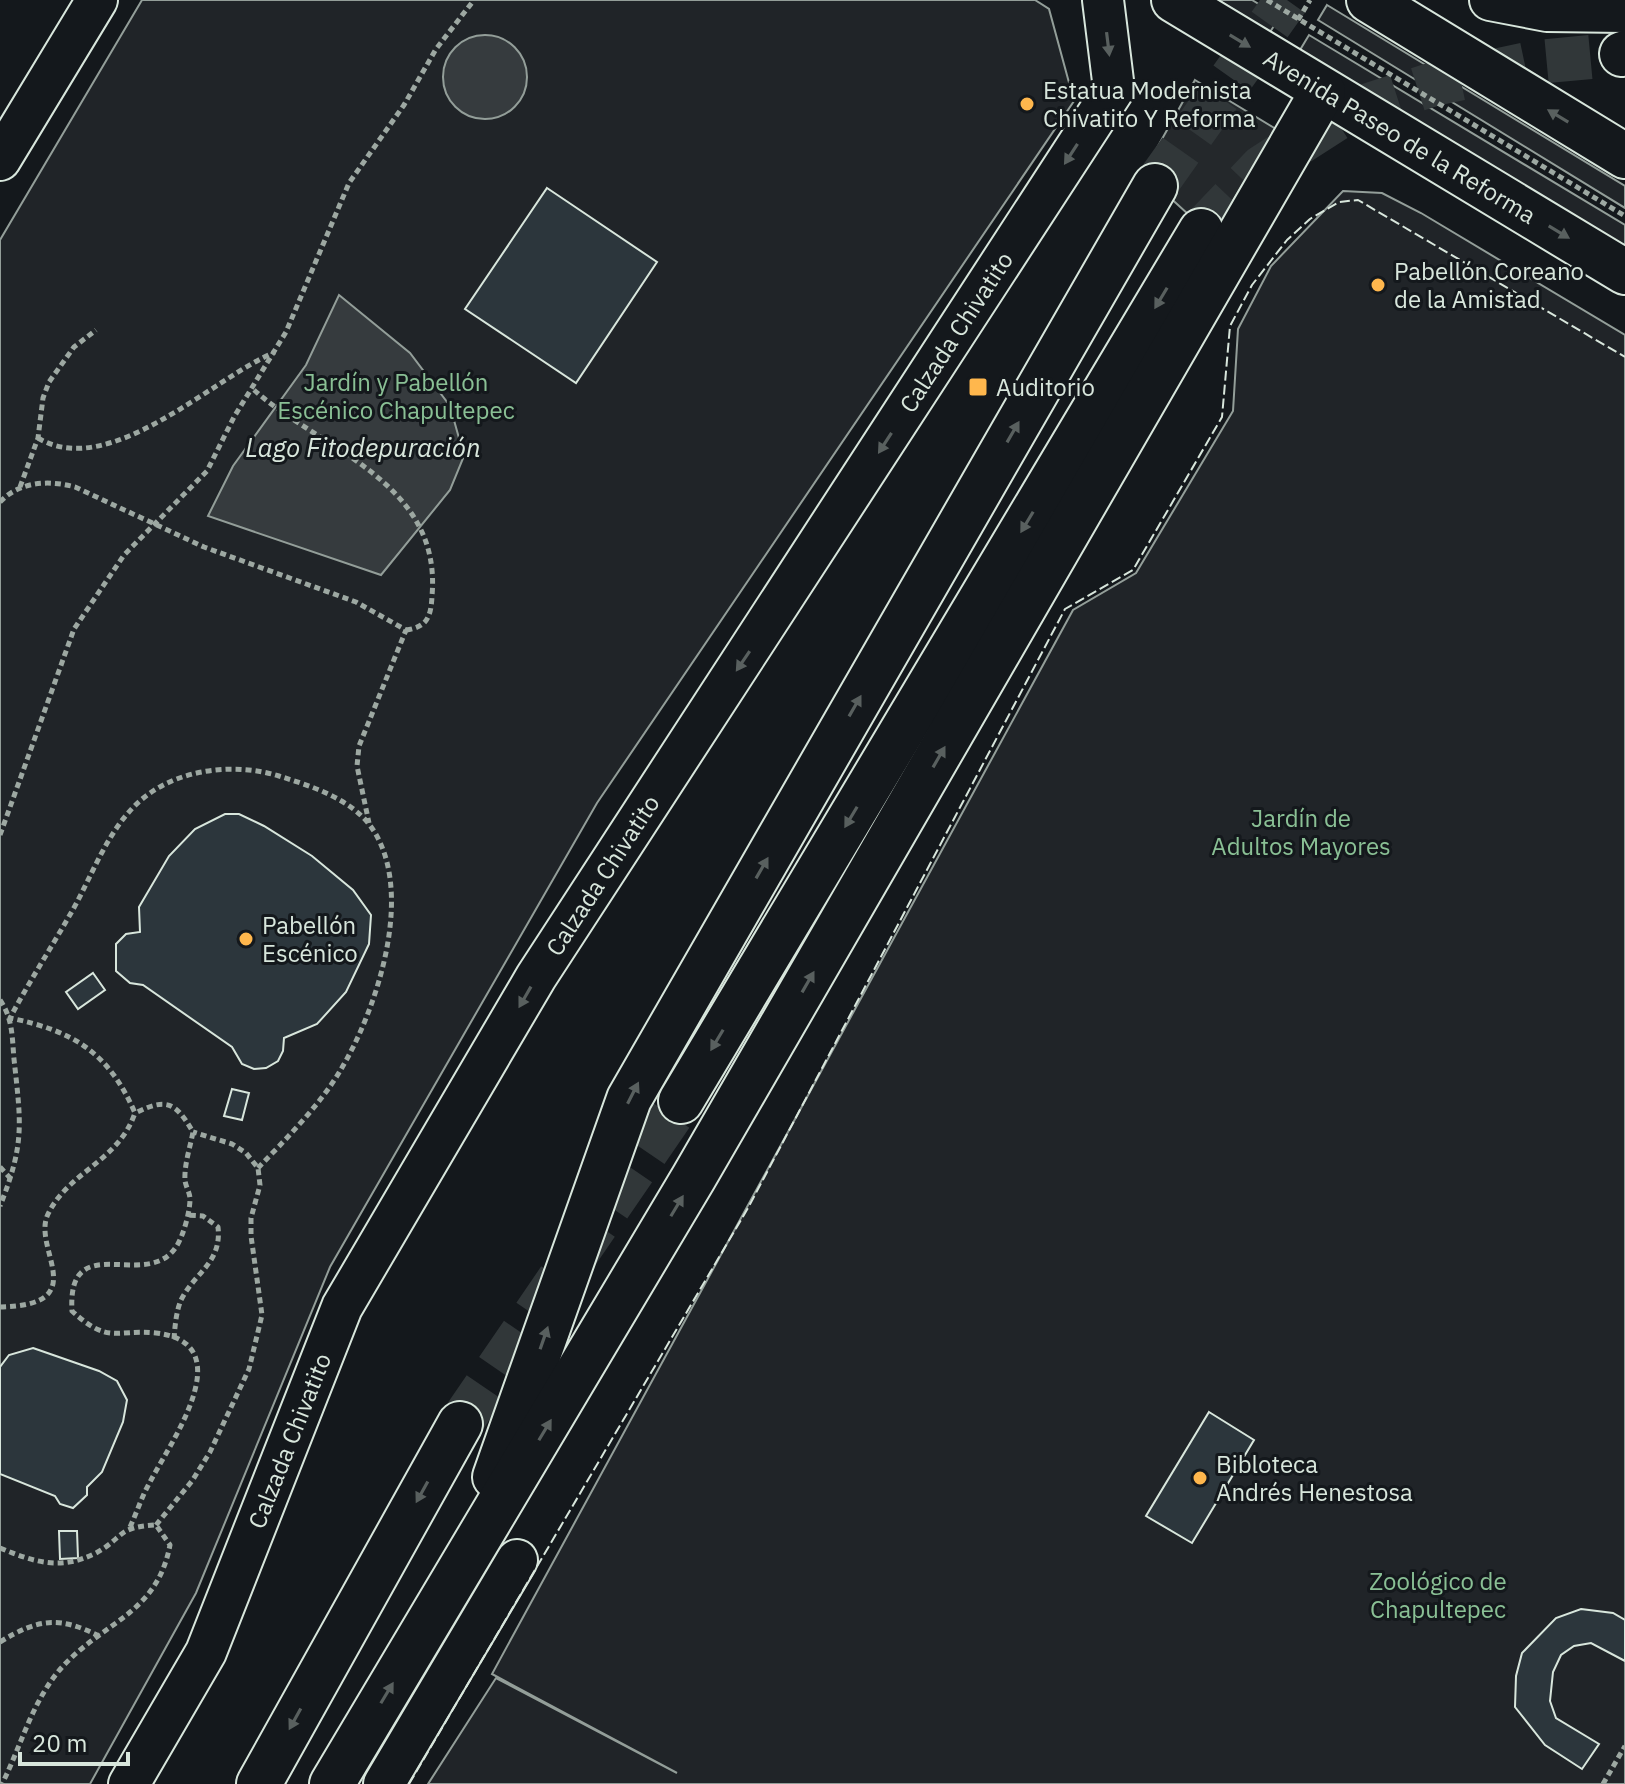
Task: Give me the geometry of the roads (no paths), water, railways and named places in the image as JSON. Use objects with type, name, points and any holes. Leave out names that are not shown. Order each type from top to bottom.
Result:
[{"type":"main road","name":"Avenida Paseo de la Reforma","points":[[1174,0],[1625,272]]},
{"type":"main road","points":[[1386,6],[1625,156]]},
{"type":"main road","points":[[332,1784],[694,1177],[1323,91]]},
{"type":"main road","points":[[462,1570],[629,1099],[1155,186]]},
{"type":"main road","points":[[681,1101],[1201,231]]},
{"type":"main road","points":[[259,1784],[460,1424]]},
{"type":"street","points":[[0,160],[97,0]]},
{"type":"street","name":"Calzada Chivatito","points":[[129,1784],[206,1652],[342,1307],[536,977],[1114,89],[1103,0]]},
{"type":"street","points":[[1491,1],[1547,11],[1624,40]]},
{"type":"street","points":[[384,1784],[517,1560]]},
{"type":"water","points":[[485,35],[501,38],[515,47],[524,61],[527,77],[524,93],[515,107],[501,116],[485,119],[469,116],[455,107],[446,93],[443,77],[446,61],[455,47],[469,38]]},
{"type":"water","name":"Lago Fitodepuración","points":[[339,295],[410,353],[450,406],[464,456],[450,490],[381,575],[208,516],[233,466],[306,365]]},
{"type":"tunnel","points":[[1155,186],[1287,0]]},
{"type":"tunnel","points":[[1201,231],[1262,167],[1347,112],[1434,84],[1537,62],[1622,54]]},
{"type":"tunnel","points":[[460,1424],[681,1101]]},
{"type":"place","name":"Estatua Modernista Chivatito Y Reforma","points":[[1027,104]]},
{"type":"place","name":"Pabellón Coreano de la Amistad","points":[[1378,285]]},
{"type":"place","name":"Auditorio","points":[[978,387]]},
{"type":"place","name":"Pabellón Escénico","points":[[246,939]]},
{"type":"place","name":"Bibloteca Andrés Henestosa","points":[[1200,1478]]},
{"type":"park label","name":"Jardín y Pabellón Escénico Chapultepec","points":[[396,396]]},
{"type":"park label","name":"Jardín de Adultos Mayores","points":[[1301,832]]},
{"type":"park label","name":"Zoológico de Chapultepec","points":[[1438,1595]]}]
